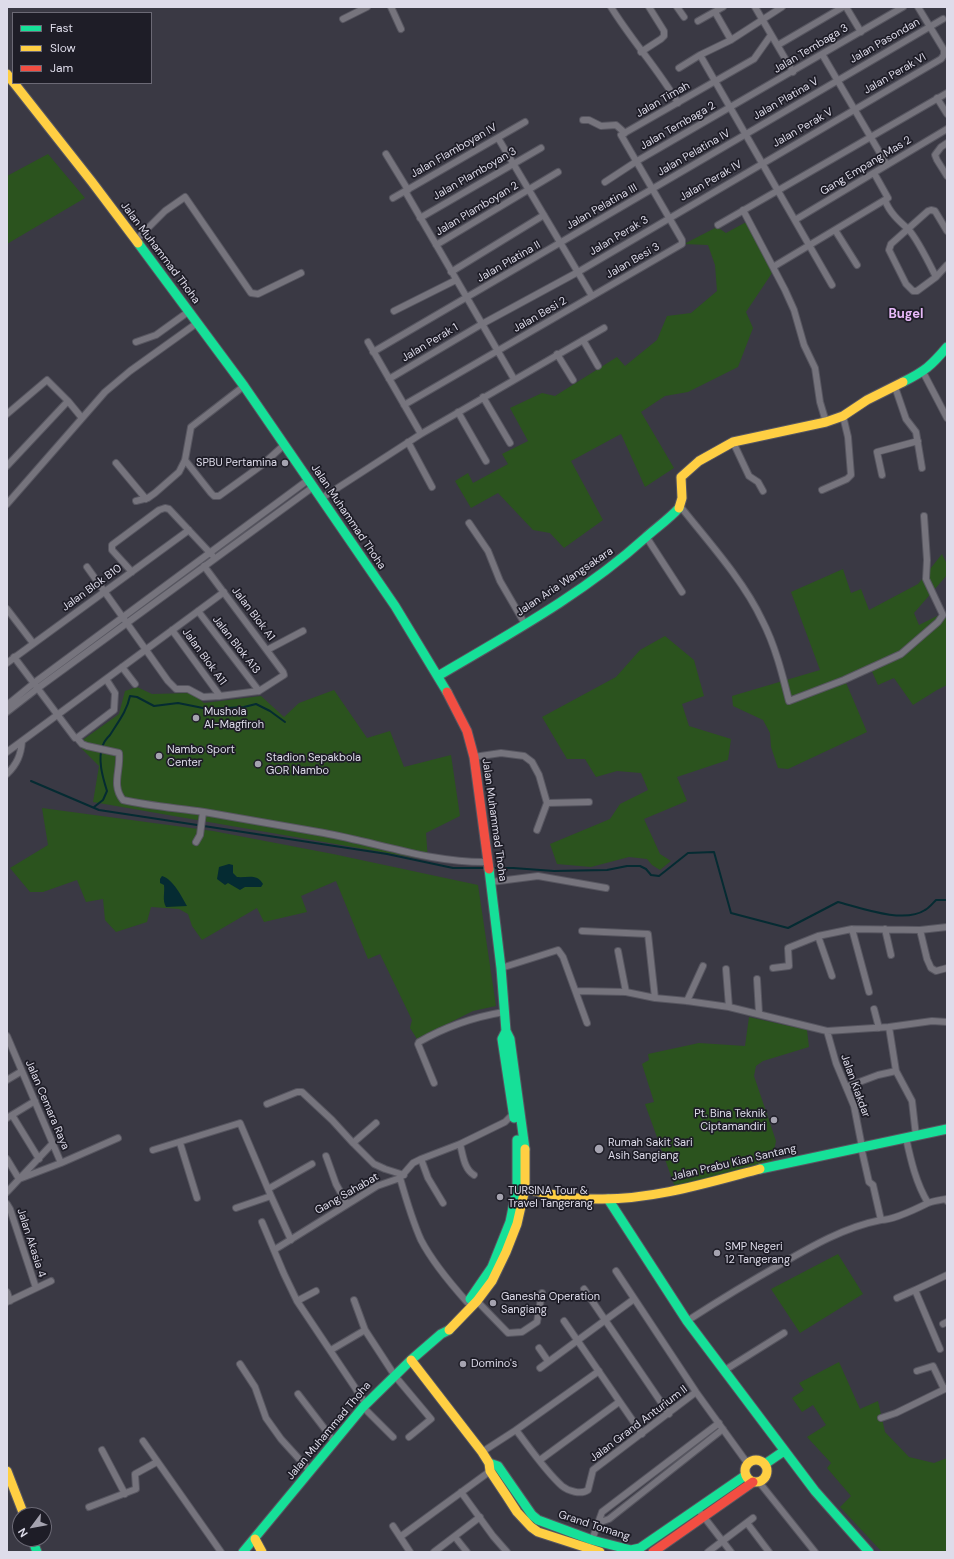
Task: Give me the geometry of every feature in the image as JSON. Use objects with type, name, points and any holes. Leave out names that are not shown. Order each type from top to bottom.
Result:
[{"type":"main road","name":"Jalan Muhammad Thoha","points":[[16,84],[92,182],[244,386],[322,498],[395,606],[454,703],[467,731],[474,756],[491,881],[501,968],[506,1031],[510,1039],[526,1189],[513,1223],[492,1267],[472,1301],[444,1326],[441,1334],[411,1360],[365,1406],[334,1441],[243,1552]]},
{"type":"main road","points":[[680,506],[683,496],[681,477],[699,461],[733,442],[826,422],[844,416],[867,400],[923,372],[934,363],[947,347]]},
{"type":"main road","name":"Jalan Aria Wangsakara","points":[[438,676],[525,624],[599,576],[647,538],[680,506]]},
{"type":"main road","name":"Jalan Muhammad Thoha","points":[[506,1031],[502,1039],[514,1114],[521,1144],[513,1223]]},
{"type":"main road","name":"Jalan Prabu Kian Santang","points":[[526,1189],[586,1199],[608,1199],[670,1190],[862,1149],[947,1129]]},
{"type":"main road","points":[[608,1199],[687,1321],[814,1491],[869,1552]]},
{"type":"main road","name":"Grand Tomang","points":[[411,1360],[492,1466],[524,1521],[538,1532],[585,1544],[635,1550],[700,1512],[756,1482]]},
{"type":"main road","points":[[765,1464],[784,1451]]},
{"type":"main road","points":[[756,1461],[765,1464],[767,1473],[763,1480],[756,1482],[749,1479],[746,1475],[748,1464],[756,1461]]},
{"type":"main road","points":[[7,1471],[21,1507]]},
{"type":"main road","name":"Grand Tomang","points":[[653,1552],[746,1475]]},
{"type":"main road","points":[[255,1539],[262,1552]]},
{"type":"main road","name":"Grand Tomang","points":[[585,1544],[600,1552]]},
{"type":"street","points":[[343,20],[367,7]]},
{"type":"street","points":[[391,7],[401,29]]},
{"type":"street","points":[[611,7],[641,52],[659,72],[678,103]]},
{"type":"street","points":[[641,52],[661,40],[664,36],[664,31],[649,7]]},
{"type":"street","points":[[678,7],[684,17]]},
{"type":"street","points":[[698,21],[712,10],[723,7]]},
{"type":"street","points":[[755,7],[793,72]]},
{"type":"street","points":[[679,68],[700,55],[738,36],[782,7]]},
{"type":"street","points":[[778,45],[843,7]]},
{"type":"street","points":[[846,7],[861,32]]},
{"type":"street","name":"Jalan Tembaga 3","points":[[730,108],[903,7]]},
{"type":"street","points":[[918,7],[930,27]]},
{"type":"street","points":[[712,10],[731,40]]},
{"type":"street","name":"Jalan Pasondan","points":[[838,80],[943,19]]},
{"type":"street","name":"Jalan Perak VI","points":[[854,109],[941,59],[944,55],[944,50],[930,27]]},
{"type":"street","name":"Jalan Timah","points":[[623,134],[754,58],[771,35]]},
{"type":"street","points":[[822,54],[887,165]]},
{"type":"street","points":[[700,55],[832,285]]},
{"type":"street","name":"Jalan Platina V","points":[[745,135],[838,80]]},
{"type":"street","points":[[718,225],[947,93]]},
{"type":"street","points":[[937,98],[947,114]]},
{"type":"street","name":"Jalan Tembaga 2","points":[[605,182],[730,108]]},
{"type":"street","name":"Jalan Perak V","points":[[762,163],[854,109]]},
{"type":"street","points":[[583,120],[589,120],[601,126],[616,125],[623,134],[637,162],[670,217]]},
{"type":"street","name":"Jalan Flamboyan IV","points":[[393,198],[525,122]]},
{"type":"street","name":"Gang Empang Mas 2","points":[[795,220],[947,129]]},
{"type":"street","name":"Jalan Pelatina IV","points":[[653,189],[745,135]]},
{"type":"street","points":[[498,138],[592,296]]},
{"type":"street","points":[[947,143],[935,155],[936,160],[947,176]]},
{"type":"street","name":"Jalan Plamboyan 3","points":[[420,218],[541,148]]},
{"type":"street","points":[[386,154],[420,218],[514,379]]},
{"type":"street","name":"Jalan Perak IV","points":[[670,217],[762,163]]},
{"type":"street","name":"Jalan Plamboyan 2","points":[[436,245],[558,172]]},
{"type":"street","points":[[773,267],[888,198],[874,173]]},
{"type":"street","name":"Jalan Pelatina III","points":[[560,243],[653,189]]},
{"type":"street","points":[[135,241],[165,211],[185,198],[251,293],[258,294],[301,273]]},
{"type":"street","points":[[885,200],[898,221],[908,229],[936,277]]},
{"type":"street","points":[[744,210],[794,310],[804,345],[815,368],[820,402],[826,422]]},
{"type":"street","points":[[947,231],[935,211],[931,210],[891,244],[889,250],[906,284],[913,291],[917,291],[936,277],[947,265]]},
{"type":"street","points":[[451,272],[544,216]]},
{"type":"street","name":"Jalan Besi 3","points":[[592,296],[683,242],[670,217]]},
{"type":"street","name":"Jalan Perak 3","points":[[482,324],[578,272],[670,217]]},
{"type":"street","points":[[836,230],[857,265]]},
{"type":"street","name":"Jalan Platina II","points":[[374,352],[560,243]]},
{"type":"street","points":[[394,312],[456,280]]},
{"type":"street","name":"Jalan Besi 2","points":[[404,405],[592,296]]},
{"type":"street","points":[[136,342],[156,335],[188,312]]},
{"type":"street","points":[[7,504],[105,392],[197,323]]},
{"type":"street","name":"Jalan Perak 1","points":[[389,379],[482,324]]},
{"type":"street","points":[[322,498],[421,434],[604,328]]},
{"type":"street","points":[[583,340],[598,366]]},
{"type":"street","points":[[368,342],[421,434]]},
{"type":"street","points":[[557,354],[573,380]]},
{"type":"street","points":[[923,372],[947,418]]},
{"type":"street","points":[[7,414],[47,380],[68,401],[82,418]]},
{"type":"street","points":[[136,501],[146,499],[177,475],[185,460],[191,427],[244,386]]},
{"type":"street","points":[[895,387],[906,419],[916,432],[922,468]]},
{"type":"street","points":[[483,397],[510,443]]},
{"type":"street","points":[[7,466],[68,401]]},
{"type":"street","points":[[458,412],[486,461]]},
{"type":"street","points":[[822,490],[851,475],[850,452],[844,416]]},
{"type":"street","points":[[408,442],[432,487]]},
{"type":"street","points":[[733,442],[750,476],[758,482],[763,491]]},
{"type":"street","points":[[882,475],[877,452],[918,442]]},
{"type":"street","points":[[185,460],[211,493],[214,496],[219,496],[262,465],[284,445]]},
{"type":"street","points":[[116,463],[146,499]]},
{"type":"street","points":[[126,620],[210,552],[311,483]]},
{"type":"street","points":[[7,705],[36,686],[126,620],[215,558],[311,483]]},
{"type":"street","points":[[680,506],[743,587],[762,619],[780,664],[789,701],[844,680],[901,654],[938,622],[943,615],[926,578],[927,560],[924,516]]},
{"type":"street","points":[[132,572],[112,550],[112,545],[159,510],[165,508],[169,509],[215,558]]},
{"type":"street","points":[[469,523],[488,552],[500,581],[525,624]]},
{"type":"street","name":"Jalan Blok B10","points":[[7,663],[189,530]]},
{"type":"street","points":[[647,538],[682,592]]},
{"type":"street","name":"Jalan Blok A1","points":[[204,566],[282,670],[284,675],[259,691]]},
{"type":"street","points":[[87,567],[176,689],[188,689],[203,697],[259,691]]},
{"type":"street","points":[[7,752],[224,592]]},
{"type":"street","points":[[7,609],[33,644]]},
{"type":"street","name":"Jalan Blok A13","points":[[198,611],[259,691]]},
{"type":"street","points":[[7,622],[13,618]]},
{"type":"street","name":"Jalan Blok A11","points":[[172,630],[220,696]]},
{"type":"street","points":[[267,650],[303,632]]},
{"type":"street","points":[[14,658],[75,738],[87,746],[120,754],[116,786],[118,794],[122,800],[203,812],[337,836],[372,845],[439,858],[464,862],[488,863]]},
{"type":"street","points":[[122,667],[135,684]]},
{"type":"street","points":[[77,738],[114,710],[115,694],[106,679]]},
{"type":"street","points":[[7,712],[36,686]]},
{"type":"street","points":[[7,774],[19,758],[22,741]]},
{"type":"street","points":[[474,756],[501,753],[524,756],[532,762],[540,775],[547,803],[537,830]]},
{"type":"street","points":[[547,803],[589,802]]},
{"type":"street","points":[[196,842],[203,812]]},
{"type":"street","points":[[491,881],[538,876],[606,888]]},
{"type":"street","points":[[773,968],[789,966],[788,948],[818,936],[852,929],[920,930],[947,927]]},
{"type":"street","points":[[852,929],[869,992]]},
{"type":"street","points":[[885,929],[891,955]]},
{"type":"street","points":[[920,930],[931,968],[936,972],[947,968]]},
{"type":"street","points":[[582,931],[648,934],[655,998]]},
{"type":"street","points":[[818,936],[832,976]]},
{"type":"street","points":[[501,968],[558,950],[563,957],[587,1023]]},
{"type":"street","points":[[618,951],[626,992]]},
{"type":"street","points":[[688,1000],[703,966]]},
{"type":"street","points":[[726,969],[729,1007]]},
{"type":"street","points":[[757,980],[759,1013]]},
{"type":"street","points":[[576,991],[626,992],[655,998],[688,1000],[759,1013],[827,1031],[879,1028],[932,1021],[947,1022]]},
{"type":"street","points":[[874,1009],[879,1028]]},
{"type":"street","points":[[434,1083],[418,1044],[419,1042],[472,1019],[504,1012]]},
{"type":"street","points":[[889,1027],[896,1071],[912,1101],[916,1136]]},
{"type":"street","name":"Jalan Kiakdar","points":[[827,1031],[836,1063],[854,1106],[869,1182],[873,1185],[880,1220]]},
{"type":"street","name":"Jalan Cemara Raya","points":[[7,1036],[61,1163],[19,1179]]},
{"type":"street","points":[[7,1080],[22,1071]]},
{"type":"street","points":[[846,1087],[878,1075],[896,1071]]},
{"type":"street","points":[[267,1104],[297,1092],[302,1092],[332,1120],[374,1164],[402,1177],[410,1211],[422,1240],[439,1268],[472,1301],[508,1333],[522,1332],[537,1322],[542,1293]]},
{"type":"street","points":[[34,1101],[9,1116],[39,1159]]},
{"type":"street","name":"Gang Sahabat","points":[[274,1250],[377,1186],[402,1177],[413,1164],[421,1159],[460,1144],[505,1122],[514,1114]]},
{"type":"street","points":[[153,1150],[180,1143],[240,1123],[291,1240]]},
{"type":"street","points":[[353,1143],[376,1123]]},
{"type":"street","points":[[61,1163],[118,1138]]},
{"type":"street","points":[[906,1138],[912,1163],[928,1203]]},
{"type":"street","points":[[180,1143],[197,1198]]},
{"type":"street","points":[[7,1192],[52,1144]]},
{"type":"street","points":[[460,1144],[466,1167],[474,1175]]},
{"type":"street","points":[[326,1156],[336,1184],[347,1204]]},
{"type":"street","points":[[7,1159],[19,1179]]},
{"type":"street","points":[[421,1159],[428,1178],[443,1203]]},
{"type":"street","points":[[268,1189],[312,1164]]},
{"type":"street","points":[[236,1208],[271,1196]]},
{"type":"street","points":[[687,1321],[735,1290],[818,1243],[853,1227],[884,1220],[922,1207],[928,1203],[946,1199],[947,1201]]},
{"type":"street","name":"Jalan Akasia 4","points":[[7,1204],[10,1208],[36,1288]]},
{"type":"street","points":[[262,1222],[284,1274],[297,1300],[331,1350],[365,1406],[393,1437]]},
{"type":"street","points":[[616,1271],[696,1392],[748,1464]]},
{"type":"street","points":[[897,1298],[947,1275]]},
{"type":"street","points":[[7,1292],[8,1301],[51,1281]]},
{"type":"street","points":[[584,1289],[669,1414]]},
{"type":"street","points":[[916,1290],[940,1349]]},
{"type":"street","points":[[297,1300],[316,1291]]},
{"type":"street","points":[[540,1368],[634,1299]]},
{"type":"street","points":[[354,1300],[365,1330],[395,1376],[431,1419],[409,1437]]},
{"type":"street","points":[[564,1320],[642,1434]]},
{"type":"street","points":[[331,1350],[365,1330]]},
{"type":"street","points":[[725,1370],[784,1333]]},
{"type":"street","points":[[538,1348],[548,1362]]},
{"type":"street","points":[[240,1364],[255,1387],[266,1418],[281,1439],[310,1471]]},
{"type":"street","points":[[881,1418],[896,1413],[946,1389],[933,1366],[917,1370]]},
{"type":"street","points":[[482,1452],[516,1430],[598,1371]]},
{"type":"street","name":"Jalan Grand Anturium II","points":[[516,1430],[563,1487],[579,1493],[586,1492],[593,1470],[669,1414],[696,1392]]},
{"type":"street","points":[[298,1394],[334,1441]]},
{"type":"street","points":[[540,1460],[619,1402]]},
{"type":"street","points":[[585,1544],[598,1523],[602,1512],[718,1423]]},
{"type":"street","points":[[598,1523],[609,1519],[723,1429]]},
{"type":"street","points":[[143,1441],[221,1552]]},
{"type":"street","points":[[102,1450],[124,1494]]},
{"type":"street","points":[[670,1460],[675,1466]]},
{"type":"street","points":[[89,1507],[136,1489],[135,1474],[157,1462]]},
{"type":"street","points":[[400,1536],[461,1492],[492,1466]]},
{"type":"street","points":[[756,1482],[815,1552]]},
{"type":"street","points":[[461,1492],[493,1536],[507,1552]]},
{"type":"street","points":[[602,1512],[609,1519]]},
{"type":"street","points":[[700,1512],[730,1552]]},
{"type":"street","points":[[434,1552],[480,1518]]},
{"type":"street","points":[[708,1552],[753,1518]]},
{"type":"street","points":[[746,1523],[769,1552]]},
{"type":"street","points":[[393,1526],[410,1552]]},
{"type":"street","points":[[455,1537],[467,1552]]},
{"type":"green space","points":[[48,154],[85,198],[7,244],[7,176]]},
{"type":"green space","points":[[748,221],[772,273],[746,312],[753,328],[738,367],[688,392],[665,396],[641,412],[674,468],[645,487],[621,434],[571,461],[603,520],[564,548],[550,533],[533,530],[498,493],[471,508],[455,481],[468,473],[473,483],[508,464],[502,454],[528,441],[510,408],[542,393],[555,396],[617,357],[625,366],[657,340],[667,316],[691,313],[717,291],[715,265],[708,245],[684,244],[717,227],[726,233]]},
{"type":"green space","points":[[942,554],[947,564],[947,575],[914,613],[919,625],[947,611],[947,685],[913,705],[894,678],[878,685],[870,667],[844,678],[867,732],[788,769],[778,768],[771,747],[770,733],[763,720],[733,706],[732,696],[820,670],[791,592],[843,569],[851,593],[861,589],[869,610],[918,584]]},
{"type":"green space","points":[[665,636],[694,660],[704,696],[682,704],[689,726],[731,739],[728,760],[677,777],[687,801],[644,819],[660,854],[671,861],[660,870],[652,865],[647,859],[629,857],[591,867],[557,864],[550,844],[610,819],[620,804],[648,790],[641,773],[617,771],[596,777],[585,759],[567,759],[542,717],[616,677],[640,650]]},
{"type":"green space","points":[[137,687],[152,694],[192,693],[204,703],[261,696],[284,717],[299,703],[334,690],[367,738],[390,731],[404,767],[451,755],[460,816],[426,833],[428,860],[93,802],[99,766],[77,744],[119,714],[125,691]]},
{"type":"green space","points":[[42,808],[213,831],[333,854],[478,885],[496,1006],[473,1011],[417,1039],[410,1028],[412,1020],[380,954],[368,959],[336,881],[301,896],[307,912],[264,922],[257,908],[202,940],[192,926],[188,914],[179,909],[151,907],[147,922],[116,932],[105,920],[103,899],[86,902],[77,880],[43,892],[30,892],[10,868],[48,845]]},
{"type":"green space","points":[[749,1017],[807,1030],[809,1047],[763,1061],[756,1066],[754,1076],[776,1141],[772,1161],[675,1187],[645,1104],[654,1102],[642,1064],[649,1060],[648,1054],[699,1043],[745,1046]]},
{"type":"green space","points":[[838,1254],[863,1294],[800,1333],[771,1289]]},
{"type":"green space","points":[[839,1362],[860,1409],[878,1401],[885,1432],[909,1457],[934,1463],[947,1458],[947,1552],[882,1552],[840,1507],[851,1496],[827,1468],[831,1463],[807,1437],[826,1425],[813,1405],[802,1412],[792,1398],[804,1390],[799,1383]]},
{"type":"water","points":[[229,864],[233,865],[233,873],[237,877],[255,877],[258,878],[263,884],[261,887],[245,887],[240,890],[228,883],[225,885],[217,879],[219,867]]},
{"type":"water","points":[[162,876],[173,884],[187,906],[166,907],[164,899],[164,885],[160,883]]},
{"type":"waterway","points":[[94,807],[103,800],[107,791],[102,774],[101,750],[105,741],[127,707],[130,696],[137,697],[154,706],[178,703],[208,709],[244,707],[256,704],[270,711],[285,722]]},
{"type":"waterway","points":[[31,781],[99,810],[387,854],[453,868],[485,868]]},
{"type":"waterway","points":[[492,868],[554,871],[607,870],[627,866],[640,866],[646,869],[651,875],[659,876],[688,853],[714,852],[731,913],[788,928],[838,902],[882,914],[906,916],[925,910],[936,900],[947,900]]},
{"type":"traffic: fast","points":[[138,243],[244,386],[395,606],[447,692]]},
{"type":"traffic: fast","points":[[903,382],[927,368],[947,347]]},
{"type":"traffic: fast","points":[[438,676],[518,629],[571,595],[621,558],[667,520],[679,508]]},
{"type":"traffic: fast","points":[[489,869],[501,968],[506,1031],[510,1039],[525,1149]]},
{"type":"traffic: fast","points":[[506,1031],[502,1039],[514,1118]]},
{"type":"traffic: fast","points":[[760,1169],[947,1129]]},
{"type":"traffic: fast","points":[[470,1299],[492,1267],[510,1222],[517,1188],[517,1140]]},
{"type":"traffic: fast","points":[[608,1199],[687,1321],[815,1491],[869,1552]]},
{"type":"traffic: fast","points":[[243,1552],[363,1407],[411,1360],[441,1334],[449,1330]]},
{"type":"traffic: fast","points":[[765,1464],[784,1451]]},
{"type":"traffic: fast","points":[[489,1463],[498,1466],[532,1515],[538,1520],[592,1540],[631,1550],[640,1548],[746,1475]]},
{"type":"traffic: fast","points":[[35,1547],[37,1552]]},
{"type":"traffic: slow","points":[[7,74],[12,81]]},
{"type":"traffic: slow","points":[[15,84],[138,243]]},
{"type":"traffic: slow","points":[[679,508],[682,498],[681,477],[699,461],[733,442],[826,422],[843,416],[867,400],[903,382]]},
{"type":"traffic: slow","points":[[449,1330],[477,1301],[492,1281],[506,1252],[517,1224],[525,1189],[525,1149]]},
{"type":"traffic: slow","points":[[525,1189],[579,1198],[618,1199],[679,1190],[760,1169]]},
{"type":"traffic: slow","points":[[411,1360],[482,1452],[489,1463],[490,1471],[517,1512],[531,1527],[538,1532],[600,1552]]},
{"type":"traffic: slow","points":[[756,1460],[764,1463],[767,1471],[764,1479],[756,1482],[748,1479],[745,1471],[748,1463],[756,1460]]},
{"type":"traffic: slow","points":[[7,1471],[21,1507]]},
{"type":"traffic: slow","points":[[255,1539],[262,1552]]},
{"type":"traffic: jam","points":[[447,692],[467,731],[474,757],[489,869]]},
{"type":"traffic: jam","points":[[653,1552],[753,1482]]},
{"type":"place","name":"SPBU Pertamina","points":[[285,463]]},
{"type":"place","name":"Mushola Al-Magfiroh","points":[[196,718]]},
{"type":"place","name":"Nambo Sport Center","points":[[159,756]]},
{"type":"place","name":"Stadion Sepakbola GOR Nambo","points":[[258,764]]},
{"type":"place","name":"Pt. Bina Teknik Ciptamandiri","points":[[774,1120]]},
{"type":"place","name":"Rumah Sakit Sari Asih Sangiang","points":[[599,1149]]},
{"type":"place","name":"TURSINA Tour & Travel Tangerang","points":[[500,1197]]},
{"type":"place","name":"SMP Negeri 12 Tangerang","points":[[717,1253]]},
{"type":"place","name":"Ganesha Operation Sangiang","points":[[493,1303]]},
{"type":"place","name":"Domino's","points":[[463,1364]]},
{"type":"district","name":"Bugel","points":[[906,315]]}]
